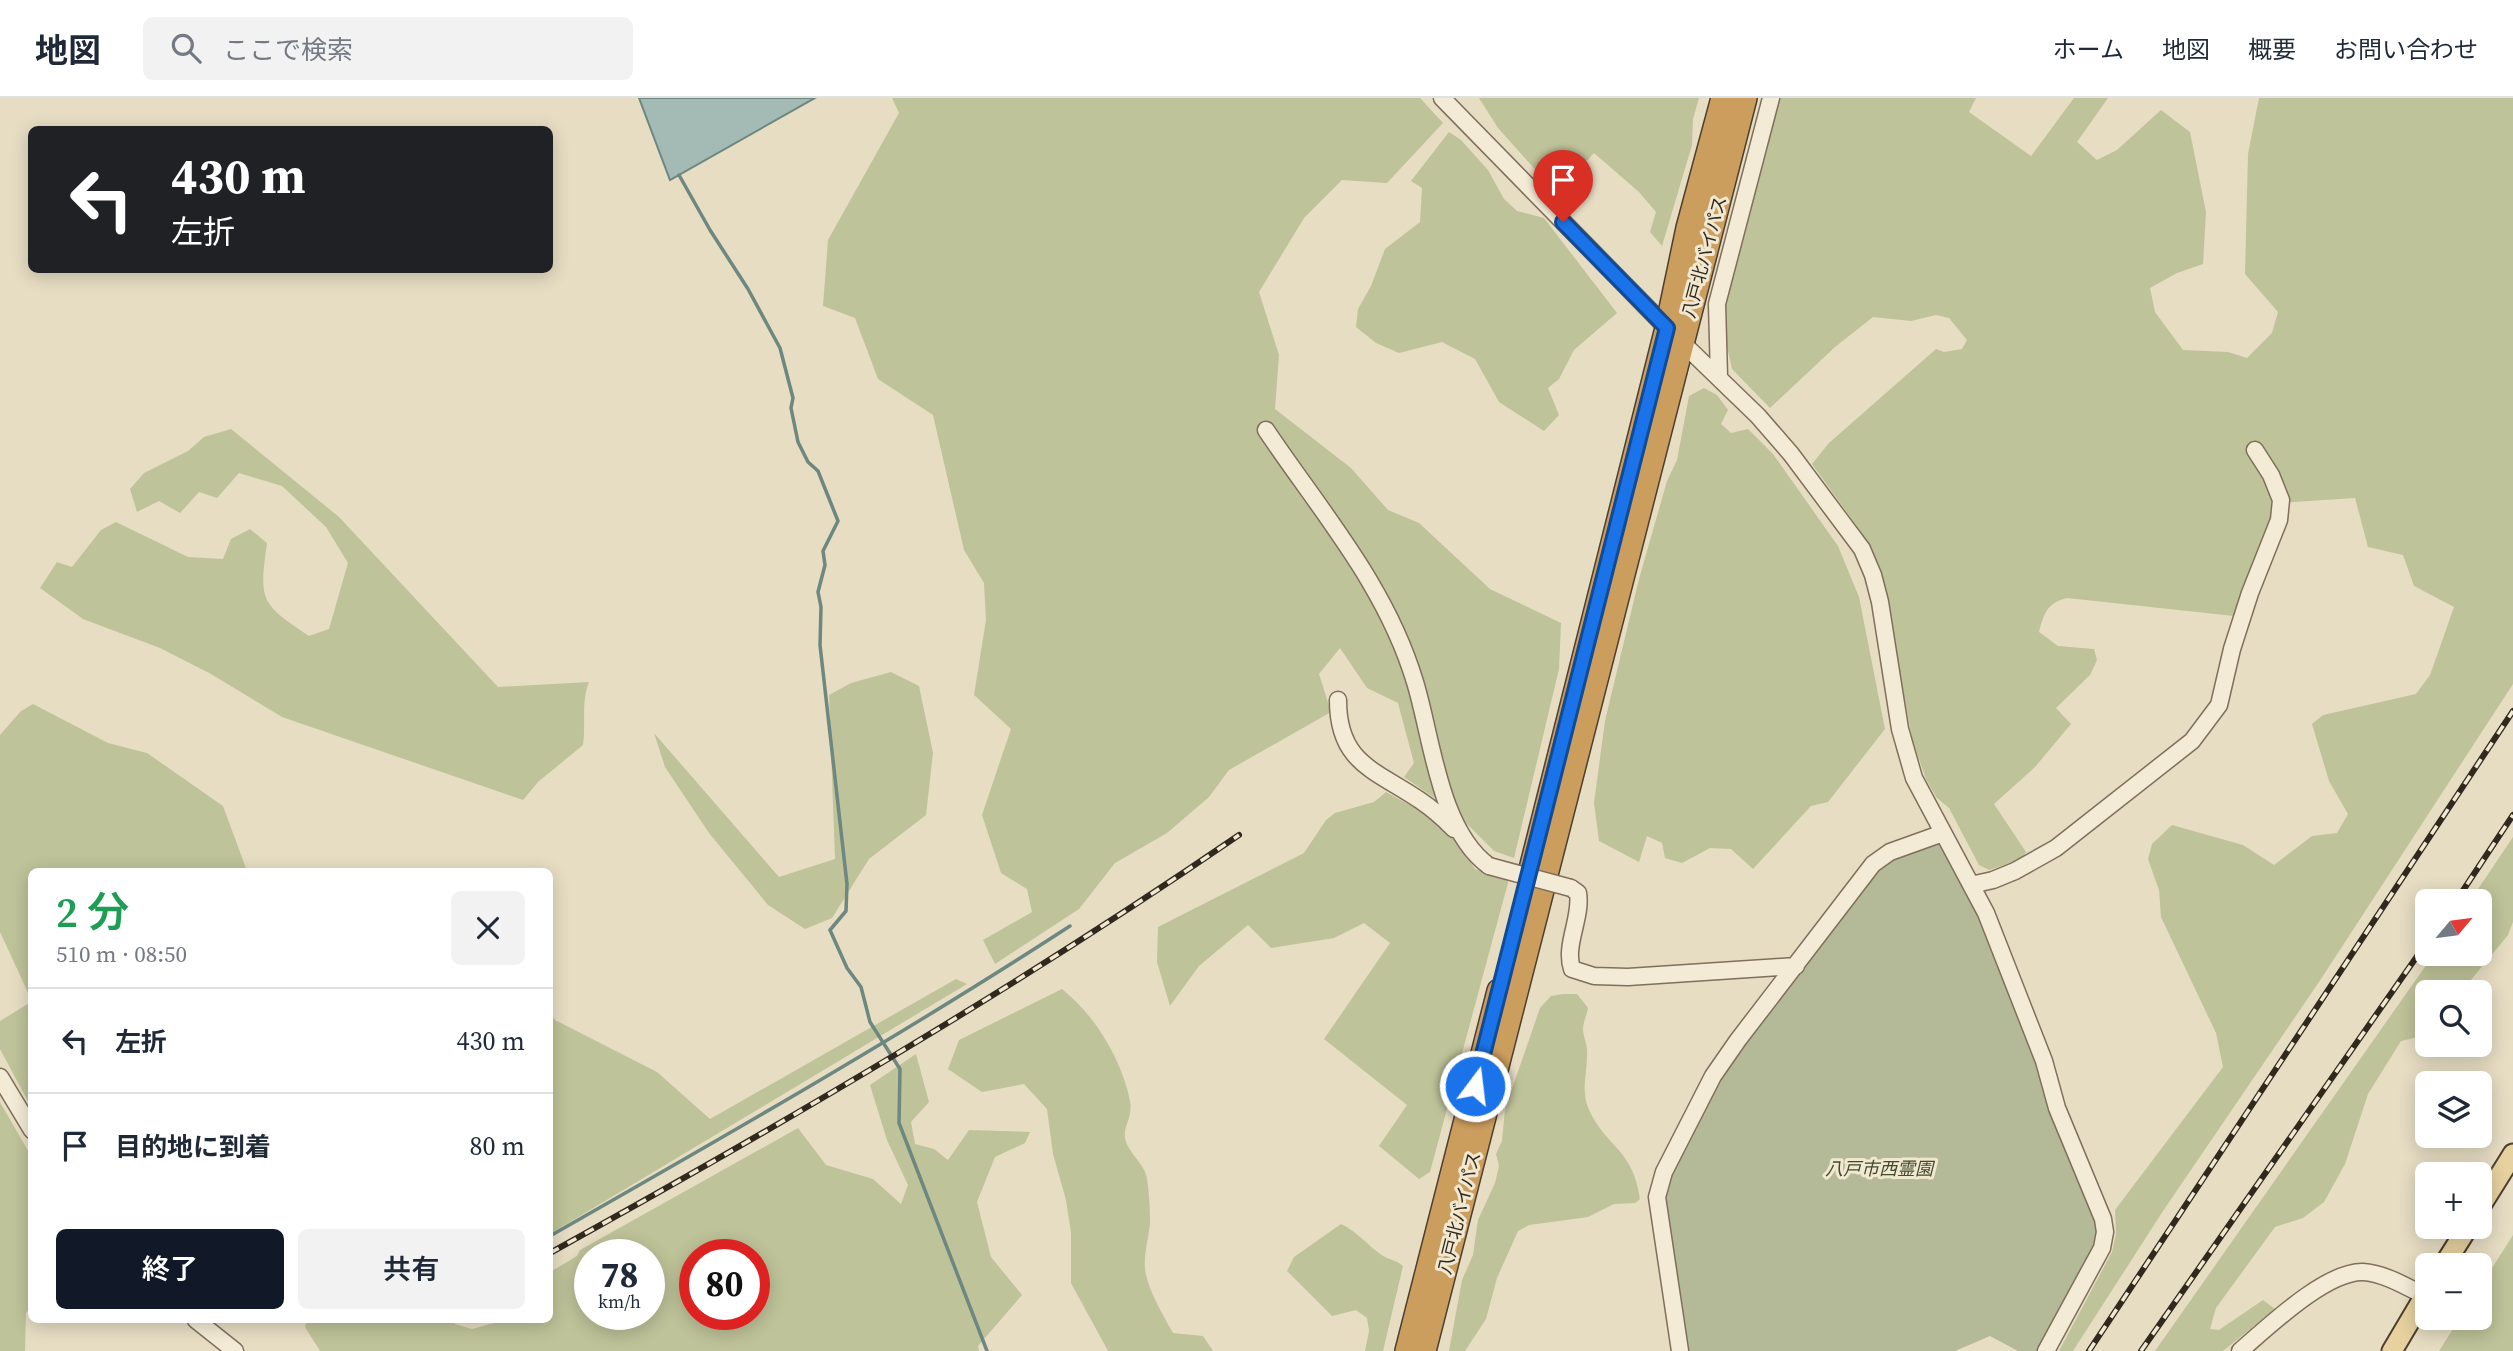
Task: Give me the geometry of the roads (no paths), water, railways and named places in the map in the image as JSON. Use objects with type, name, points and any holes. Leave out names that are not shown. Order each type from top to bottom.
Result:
[{"type":"highway","name":"八戸北バイパス","points":[[1424,1351],[1674,335],[1688,228],[1723,98]]},
{"type":"highway","name":"八戸北バイパス","points":[[1407,1351],[1674,335],[1745,98]]},
{"type":"main road","points":[[2492,1188],[2513,1154]]},
{"type":"main road","points":[[2392,1351],[2415,1312]]},
{"type":"street","points":[[1442,98],[1783,443],[1862,550],[1880,601],[1905,754],[1914,778],[1986,913],[2035,1037],[2057,1108],[2099,1208],[2105,1232],[2102,1248],[2046,1351]]},
{"type":"street","points":[[1718,377],[1717,304],[1771,98]]},
{"type":"street","points":[[1266,430],[1362,566],[1391,617],[1415,682],[1453,820],[1469,850],[1489,866],[1571,888],[1578,893],[1580,904],[1569,959],[1572,969],[1581,974],[1628,977],[1796,966]]},
{"type":"street","points":[[1971,885],[2015,871],[2056,848],[2192,740],[2219,705],[2232,649],[2250,593],[2279,520],[2281,500],[2271,475],[2255,450]]},
{"type":"street","points":[[1338,700],[1341,735],[1357,757],[1390,783],[1422,801],[1461,835]]},
{"type":"street","points":[[1680,1351],[1662,1233],[1658,1187],[1682,1132],[1713,1076],[1738,1040],[1873,864],[1890,852],[1943,832]]},
{"type":"street","points":[[0,1077],[28,1123]]},
{"type":"street","points":[[2240,1351],[2329,1281],[2363,1272],[2415,1289]]},
{"type":"street","points":[[200,1323],[230,1344],[235,1351]]},
{"type":"water","points":[[639,98],[815,98],[670,180]]},
{"type":"waterway","points":[[679,175],[748,289],[780,348],[793,398],[791,408],[798,442],[808,462],[818,471],[838,521],[823,551],[825,565],[818,592],[821,607],[820,645],[847,884],[846,911],[830,930],[847,968],[861,987],[870,1022],[900,1069],[899,1123],[987,1351]]},
{"type":"waterway","points":[[553,1234],[877,1046],[1070,926]]},
{"type":"railway","points":[[2089,1351],[2513,711]]},
{"type":"railway","points":[[2464,889],[2513,815]]},
{"type":"railway","points":[[553,1251],[813,1104],[985,1000],[1239,835]]},
{"type":"railway","points":[[2141,1351],[2415,959]]},
{"type":"park label","name":"八戸市西霊園","points":[[1879,1168]]}]
